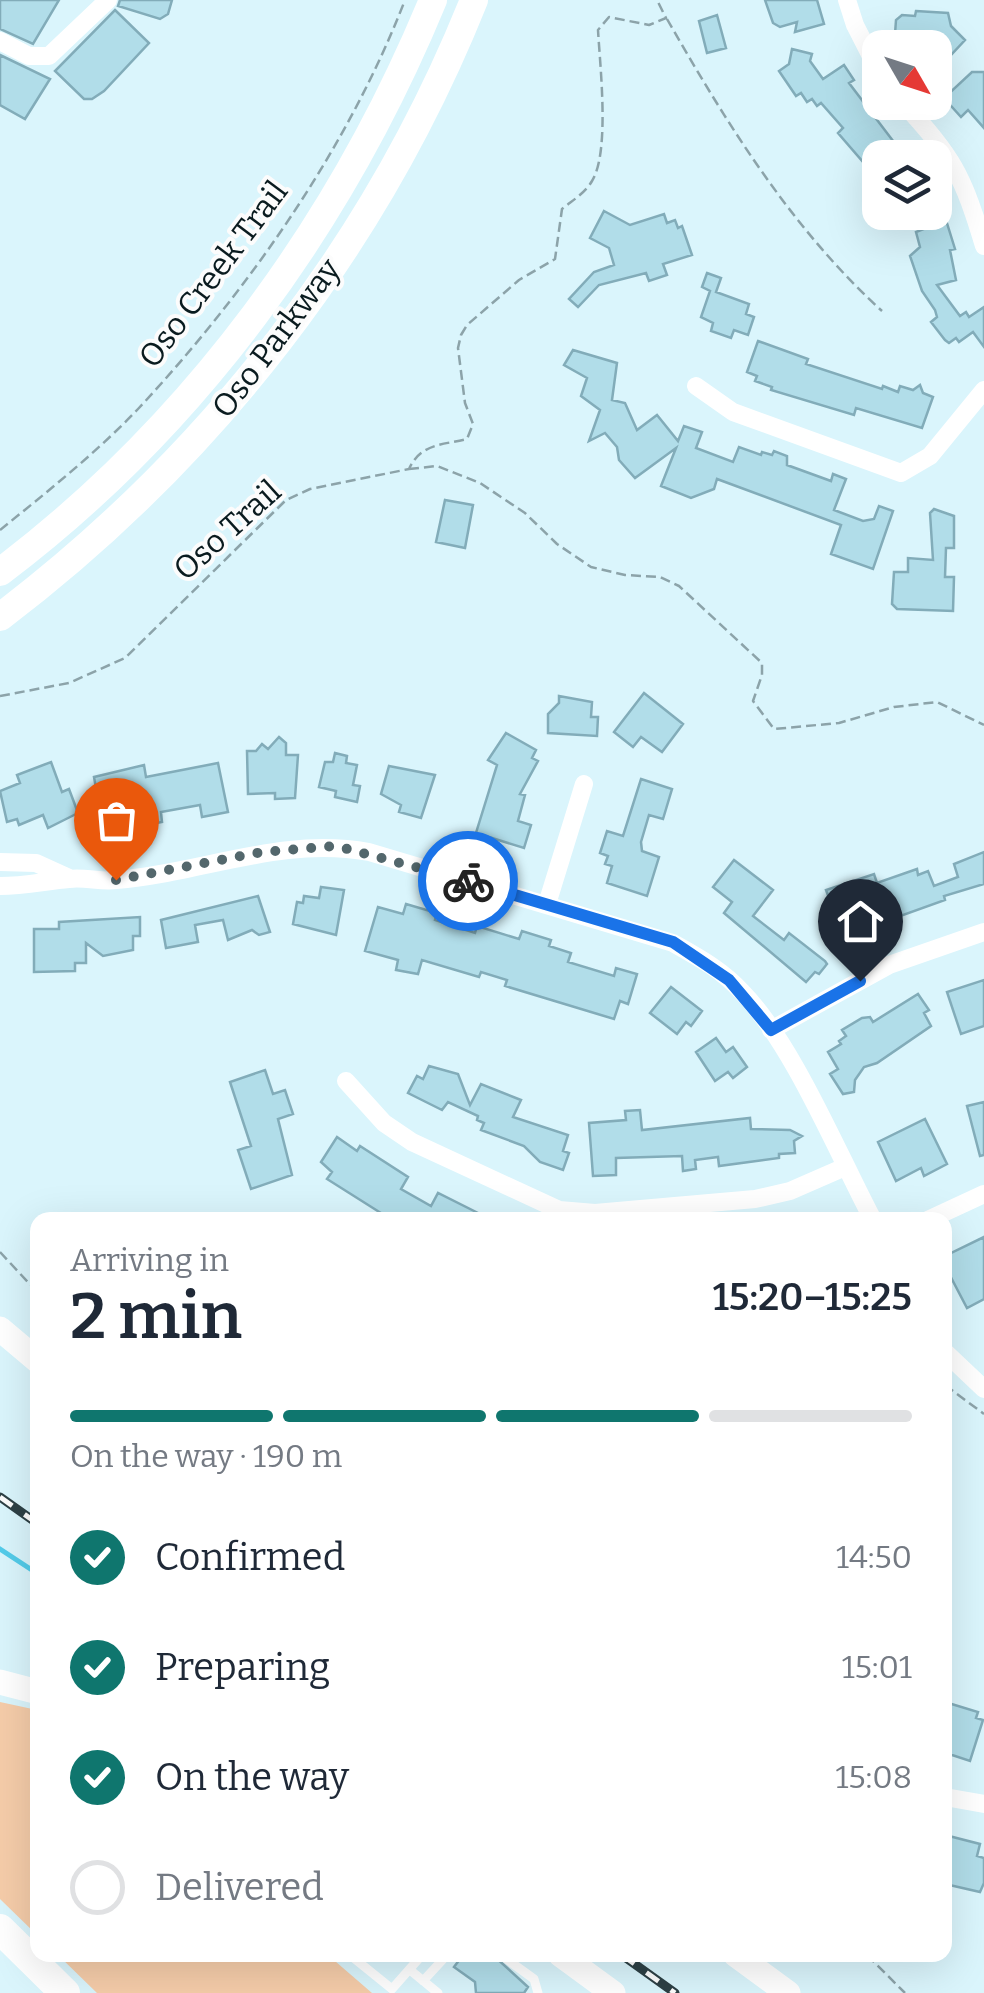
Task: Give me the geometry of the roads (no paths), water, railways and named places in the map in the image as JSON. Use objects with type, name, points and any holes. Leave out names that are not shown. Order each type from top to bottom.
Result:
[{"type":"highway","points":[[0,1929],[30,1959]]},
{"type":"highway","points":[[33,1962],[64,1993]]},
{"type":"main road","name":"Oso Parkway","points":[[0,572],[122,467],[164,424],[250,321],[330,207],[366,144],[433,0]]},
{"type":"main road","name":"Oso Parkway","points":[[0,617],[116,522],[201,435],[274,348],[381,192],[436,87],[474,0]]},
{"type":"main road","points":[[0,1329],[30,1354]]},
{"type":"main road","points":[[0,1682],[30,1690]]},
{"type":"main road","points":[[567,1962],[585,1985],[613,1993]]},
{"type":"main road","points":[[746,1962],[788,1993]]},
{"type":"street","points":[[0,42],[39,59],[60,49],[108,0]]},
{"type":"street","points":[[847,0],[862,40]]},
{"type":"street","points":[[918,120],[951,158],[964,182],[984,246]]},
{"type":"street","points":[[696,386],[733,412],[901,473],[930,456],[984,390]]},
{"type":"street","points":[[547,904],[584,784]]},
{"type":"street","points":[[0,886],[33,886],[70,878],[116,880],[262,852],[336,846],[673,942],[724,975],[744,993],[771,1030],[869,1212]]},
{"type":"street","points":[[0,862],[36,862],[70,878]]},
{"type":"street","points":[[771,1030],[889,965],[984,932]]},
{"type":"street","points":[[346,1080],[384,1123],[412,1142],[559,1210],[583,1212]]},
{"type":"street","points":[[607,1212],[755,1200],[790,1191],[845,1167]]},
{"type":"street","points":[[945,1212],[984,1194]]},
{"type":"street","points":[[952,1359],[984,1390]]},
{"type":"street","points":[[952,1798],[984,1804]]},
{"type":"lane","points":[[362,1962],[394,1991],[416,1962]]},
{"type":"lane","points":[[423,1981],[441,1962]]},
{"type":"lane","points":[[510,1962],[534,1979],[538,1993]]},
{"type":"lane","points":[[410,1970],[438,1993]]},
{"type":"waterway","points":[[0,1549],[30,1569]]},
{"type":"railway","points":[[0,1497],[30,1518]]},
{"type":"railway","points":[[632,1962],[675,1993]]}]
